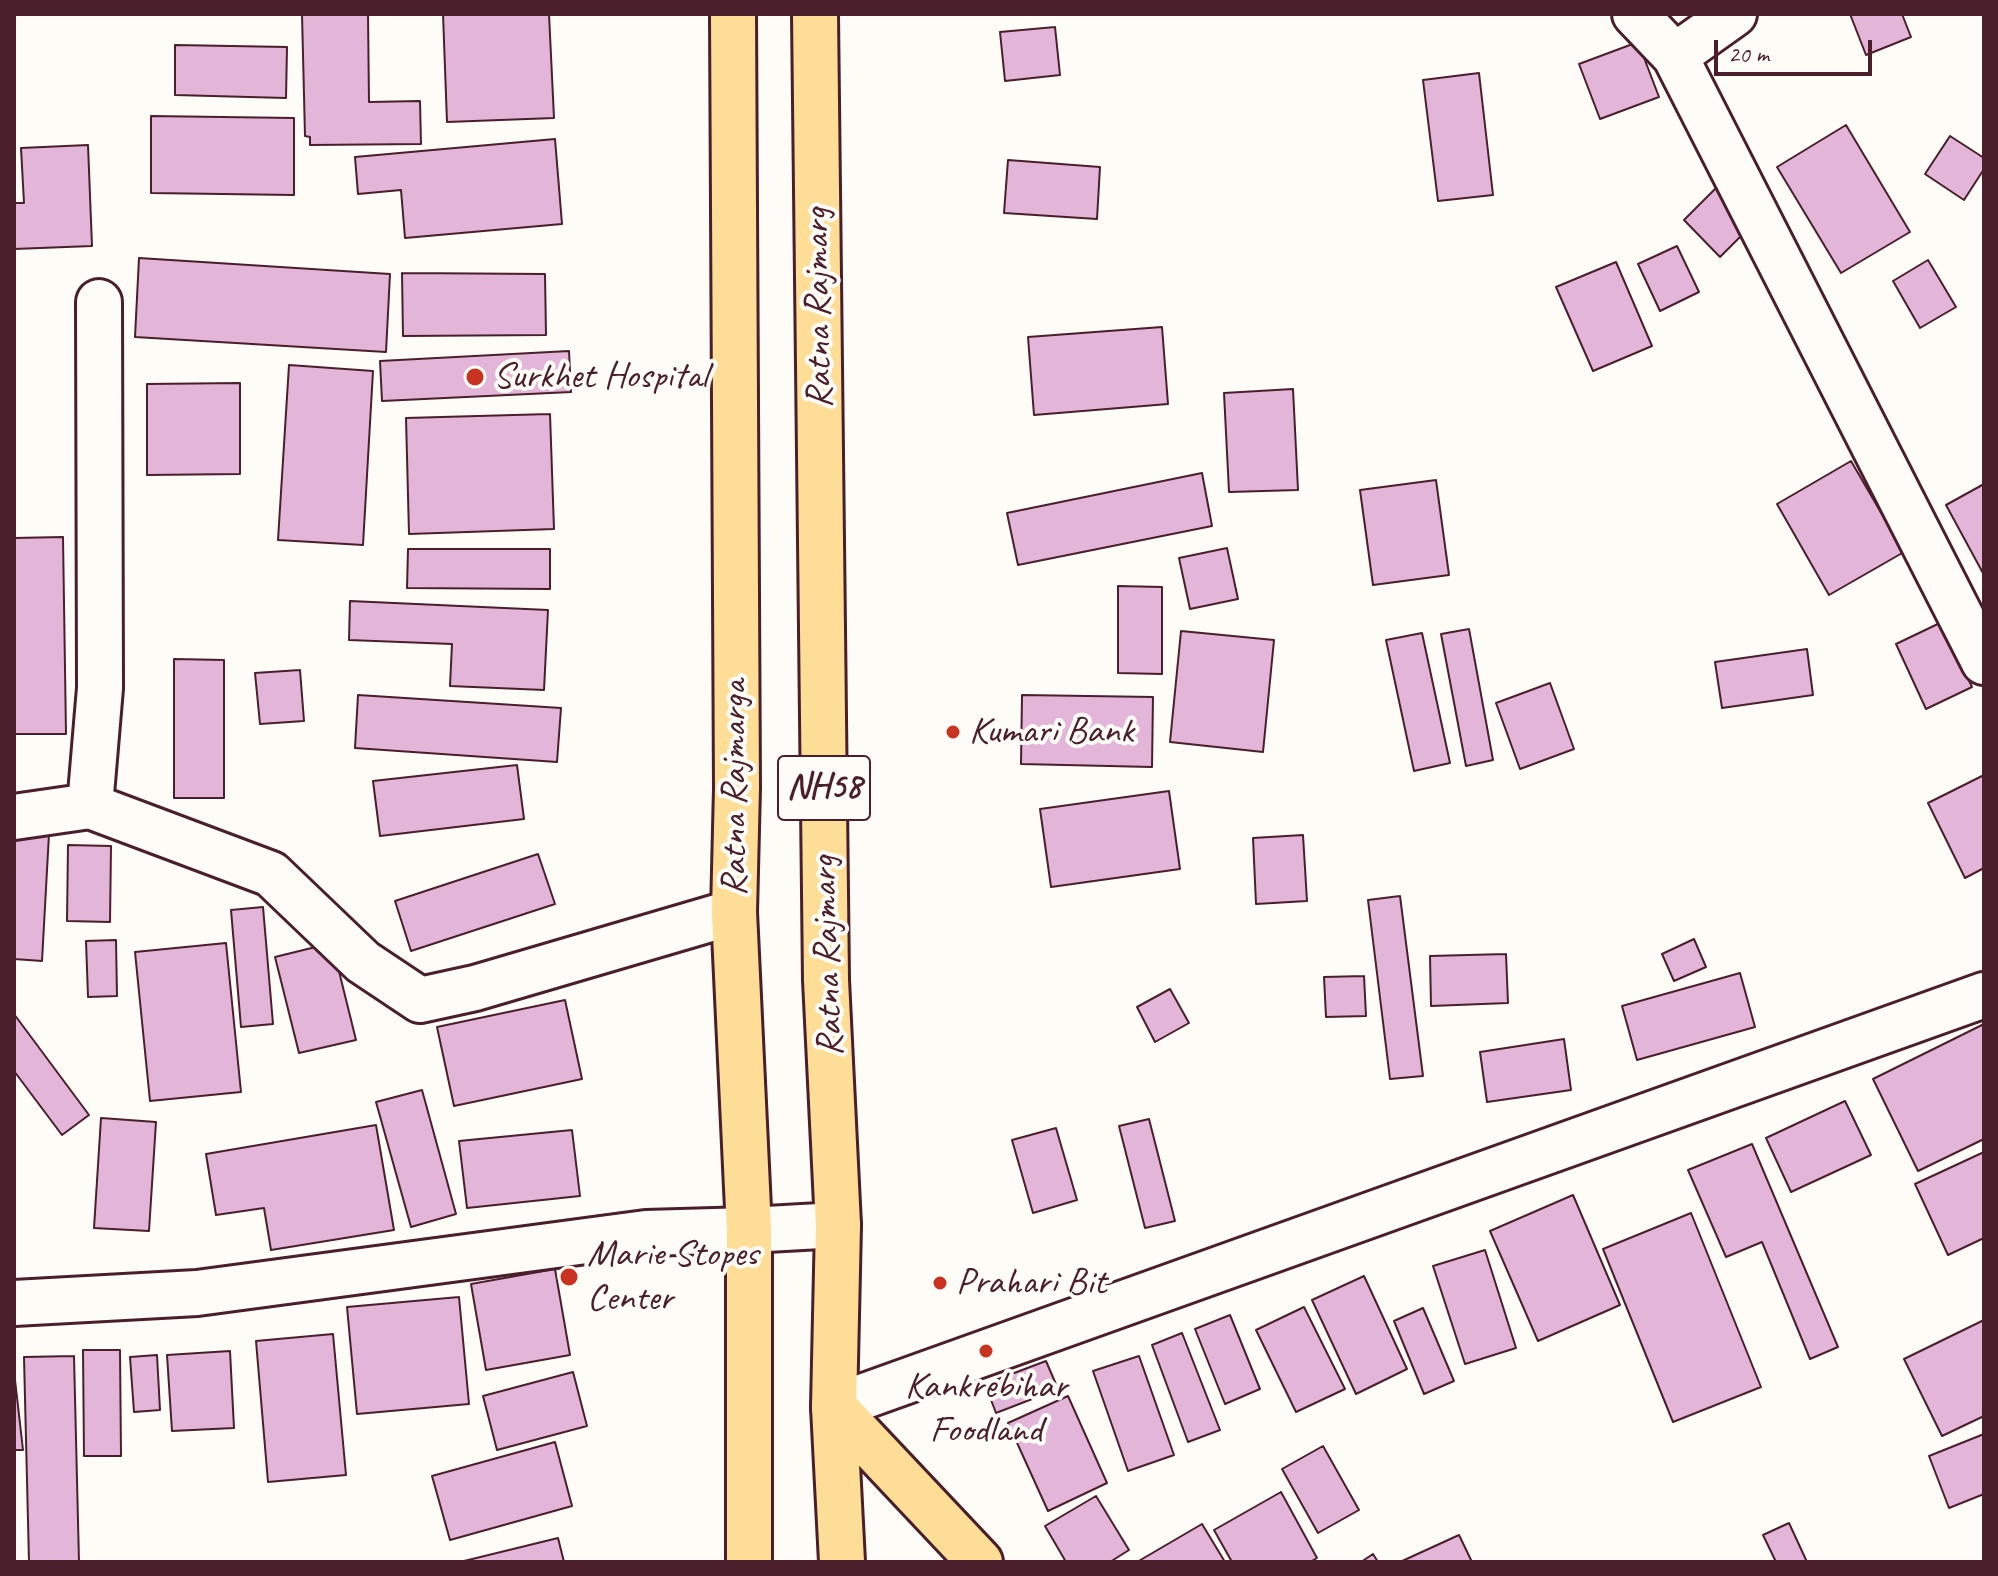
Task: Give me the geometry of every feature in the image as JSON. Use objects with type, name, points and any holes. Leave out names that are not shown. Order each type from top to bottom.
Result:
[{"type":"main road","name":"Ratna Rajmarga","points":[[733,14],[737,788],[734,912],[749,1230],[749,1562]]},
{"type":"main road","name":"Ratna Rajmarg","points":[[815,14],[826,980],[838,1225],[834,1407],[842,1562]]},
{"type":"main road","points":[[834,1407],[980,1562]]},
{"type":"street","points":[[1635,14],[1675,56],[1984,662]]},
{"type":"street","points":[[1675,56],[1734,14]]},
{"type":"street","points":[[90,806],[100,688],[99,302]]},
{"type":"street","points":[[14,817],[90,806],[271,874],[363,962],[420,1000],[475,988],[734,912]]},
{"type":"street","points":[[834,1407],[1984,995]]},
{"type":"street","points":[[14,1303],[197,1293],[646,1233],[838,1225]]},
{"type":"building","points":[[302,14],[368,14],[369,102],[420,101],[421,144],[310,145],[310,137],[305,136]]},
{"type":"building","points":[[443,14],[549,14],[554,118],[447,122]]},
{"type":"building","points":[[1850,14],[1902,14],[1911,37],[1866,55]]},
{"type":"building","points":[[1055,27],[1060,75],[1005,81],[1000,32]]},
{"type":"building","points":[[1638,42],[1659,97],[1600,119],[1579,64]]},
{"type":"building","points":[[175,45],[287,47],[286,98],[175,95]]},
{"type":"building","points":[[1479,73],[1493,195],[1438,201],[1423,80]]},
{"type":"building","points":[[151,116],[294,118],[294,195],[151,193]]},
{"type":"building","points":[[1846,125],[1910,232],[1841,273],[1777,167]]},
{"type":"building","points":[[1950,136],[1984,158],[1984,169],[1964,200],[1925,174]]},
{"type":"building","points":[[555,139],[562,224],[405,238],[401,190],[358,194],[355,157]]},
{"type":"building","points":[[88,145],[92,246],[14,249],[14,203],[24,203],[21,148]]},
{"type":"building","points":[[1008,160],[1100,167],[1097,219],[1004,213]]},
{"type":"building","points":[[1717,187],[1753,224],[1720,257],[1684,220]]},
{"type":"building","points":[[1677,246],[1699,292],[1660,311],[1638,264]]},
{"type":"building","points":[[139,258],[390,274],[386,352],[135,337]]},
{"type":"building","points":[[1928,260],[1956,307],[1920,328],[1893,281]]},
{"type":"building","points":[[1616,262],[1652,346],[1593,371],[1556,287]]},
{"type":"building","points":[[402,273],[545,274],[546,335],[403,336]]},
{"type":"building","points":[[1162,327],[1168,404],[1034,415],[1028,337]]},
{"type":"building","name":"Surkhet Hospital","points":[[569,351],[571,392],[382,401],[380,361]]},
{"type":"building","points":[[289,365],[373,371],[363,545],[278,540]]},
{"type":"building","points":[[240,383],[240,474],[147,475],[147,384]]},
{"type":"building","points":[[1293,389],[1298,490],[1229,492],[1224,393]]},
{"type":"building","points":[[550,414],[554,529],[409,534],[406,418]]},
{"type":"building","points":[[1851,461],[1904,552],[1829,595],[1777,504]]},
{"type":"building","points":[[1202,473],[1212,526],[1018,565],[1007,513]]},
{"type":"building","points":[[1436,480],[1449,575],[1373,585],[1360,490]]},
{"type":"building","points":[[1984,484],[1984,575],[1946,505]]},
{"type":"building","points":[[63,537],[66,734],[14,734],[14,538]]},
{"type":"building","points":[[1227,548],[1238,599],[1190,609],[1179,558]]},
{"type":"building","points":[[408,549],[550,549],[550,589],[407,588]]},
{"type":"building","points":[[1118,586],[1162,587],[1162,674],[1118,673]]},
{"type":"building","points":[[350,601],[548,610],[544,690],[450,686],[452,644],[349,640]]},
{"type":"building","points":[[1942,622],[1972,687],[1926,709],[1896,644]]},
{"type":"building","points":[[1469,629],[1493,760],[1466,766],[1441,634]]},
{"type":"building","points":[[1181,631],[1274,640],[1263,752],[1170,742]]},
{"type":"building","points":[[1422,633],[1450,763],[1414,771],[1386,640]]},
{"type":"building","points":[[1807,649],[1813,695],[1722,708],[1715,662]]},
{"type":"building","points":[[174,659],[224,660],[224,798],[174,798]]},
{"type":"building","points":[[300,670],[304,721],[260,724],[255,673]]},
{"type":"building","points":[[1550,683],[1574,749],[1520,769],[1496,703]]},
{"type":"building","points":[[358,695],[561,708],[557,762],[355,748]]},
{"type":"building","points":[[1022,695],[1153,697],[1152,767],[1021,764]]},
{"type":"building","points":[[517,765],[524,819],[380,836],[373,781]]},
{"type":"building","points":[[1984,775],[1984,868],[1965,878],[1928,803]]},
{"type":"building","points":[[1169,791],[1180,869],[1051,887],[1040,809]]},
{"type":"building","points":[[14,832],[49,834],[42,961],[14,959]]},
{"type":"building","points":[[1303,835],[1307,901],[1256,904],[1253,838]]},
{"type":"building","points":[[68,845],[111,846],[110,922],[67,921]]},
{"type":"building","points":[[538,854],[555,904],[411,951],[395,901]]},
{"type":"building","points":[[1400,896],[1423,1076],[1390,1079],[1368,900]]},
{"type":"building","points":[[263,907],[273,1024],[241,1027],[231,910]]},
{"type":"building","points":[[1694,939],[1706,967],[1674,981],[1662,954]]},
{"type":"building","points":[[116,940],[117,996],[88,997],[86,941]]},
{"type":"building","points":[[226,943],[241,1092],[150,1101],[135,952]]},
{"type":"building","points":[[332,943],[356,1040],[299,1053],[275,957]]},
{"type":"building","points":[[1506,954],[1508,1003],[1431,1006],[1430,956]]},
{"type":"building","points":[[1740,973],[1755,1027],[1637,1060],[1622,1006]]},
{"type":"building","points":[[1364,976],[1366,1016],[1326,1017],[1324,977]]},
{"type":"building","points":[[1170,989],[1189,1023],[1155,1042],[1137,1007]]},
{"type":"building","points":[[565,1000],[582,1079],[454,1106],[437,1027]]},
{"type":"building","points":[[14,1014],[89,1115],[62,1135],[14,1071]]},
{"type":"building","points":[[1984,1024],[1984,1139],[1918,1171],[1873,1079]]},
{"type":"building","points":[[1564,1039],[1571,1090],[1487,1102],[1480,1052]]},
{"type":"building","points":[[422,1090],[456,1214],[411,1227],[376,1102]]},
{"type":"building","points":[[1845,1101],[1871,1155],[1791,1192],[1766,1138]]},
{"type":"building","points":[[101,1118],[156,1122],[149,1231],[94,1228]]},
{"type":"building","points":[[1149,1119],[1175,1221],[1145,1228],[1119,1126]]},
{"type":"building","points":[[376,1125],[394,1230],[271,1250],[264,1208],[216,1215],[206,1154]]},
{"type":"building","points":[[1056,1128],[1077,1200],[1033,1213],[1012,1140]]},
{"type":"building","points":[[572,1130],[580,1196],[467,1208],[459,1141]]},
{"type":"building","points":[[1752,1144],[1838,1347],[1810,1359],[1762,1242],[1726,1257],[1688,1170]]},
{"type":"building","points":[[1984,1152],[1984,1238],[1948,1255],[1915,1184]]},
{"type":"building","points":[[1573,1195],[1620,1305],[1538,1341],[1490,1231]]},
{"type":"building","points":[[1691,1213],[1761,1387],[1673,1422],[1603,1249]]},
{"type":"building","points":[[1485,1250],[1516,1348],[1465,1364],[1433,1266]]},
{"type":"building","points":[[555,1269],[570,1355],[486,1370],[471,1284]]},
{"type":"building","points":[[1364,1276],[1407,1369],[1356,1394],[1312,1300]]},
{"type":"building","points":[[459,1297],[469,1404],[357,1414],[347,1307]]},
{"type":"building","points":[[1304,1307],[1345,1389],[1296,1412],[1256,1330]]},
{"type":"building","points":[[1423,1308],[1454,1381],[1424,1394],[1394,1321]]},
{"type":"building","points":[[1230,1315],[1260,1389],[1225,1404],[1195,1329]]},
{"type":"building","points":[[1984,1320],[1984,1416],[1942,1436],[1904,1359]]},
{"type":"building","points":[[1182,1333],[1220,1430],[1188,1442],[1152,1345]]},
{"type":"building","points":[[333,1334],[346,1475],[268,1482],[256,1341]]},
{"type":"building","points":[[83,1350],[120,1350],[121,1456],[84,1456]]},
{"type":"building","points":[[230,1351],[234,1428],[172,1431],[167,1355]]},
{"type":"building","points":[[157,1355],[160,1410],[134,1412],[130,1357]]},
{"type":"building","points":[[74,1356],[79,1562],[29,1562],[24,1357]]},
{"type":"building","points":[[1139,1356],[1174,1455],[1128,1471],[1093,1371]]},
{"type":"building","points":[[1046,1361],[1058,1389],[996,1413],[985,1384]]},
{"type":"building","points":[[14,1371],[23,1450],[14,1450]]},
{"type":"building","points":[[573,1372],[587,1426],[497,1450],[483,1396]]},
{"type":"building","points":[[1068,1396],[1107,1483],[1048,1511],[1008,1423]]},
{"type":"building","points":[[1984,1434],[1984,1494],[1949,1508],[1929,1456]]},
{"type":"building","points":[[555,1442],[572,1506],[450,1540],[432,1476]]},
{"type":"building","points":[[1323,1446],[1359,1510],[1318,1533],[1282,1469]]},
{"type":"building","points":[[1281,1492],[1317,1558],[1310,1562],[1232,1562],[1214,1530]]},
{"type":"building","points":[[1096,1496],[1129,1550],[1110,1562],[1066,1562],[1045,1526]]},
{"type":"building","points":[[1789,1523],[1807,1562],[1776,1562],[1763,1535]]},
{"type":"building","points":[[1202,1524],[1225,1562],[1137,1562]]},
{"type":"building","points":[[1459,1535],[1472,1562],[1400,1562]]},
{"type":"building","points":[[558,1538],[564,1562],[460,1562]]},
{"type":"building","points":[[1373,1554],[1378,1562],[1361,1562]]},
{"type":"place","name":"Surkhet Hospital","points":[[475,377]]},
{"type":"place","name":"Kumari Bank","points":[[953,732]]},
{"type":"place","name":"Marie Stopes Center","points":[[569,1277]]},
{"type":"place","name":"Prahari Bit","points":[[940,1283]]},
{"type":"place","name":"Kankrebihar Foodland","points":[[986,1351]]}]
